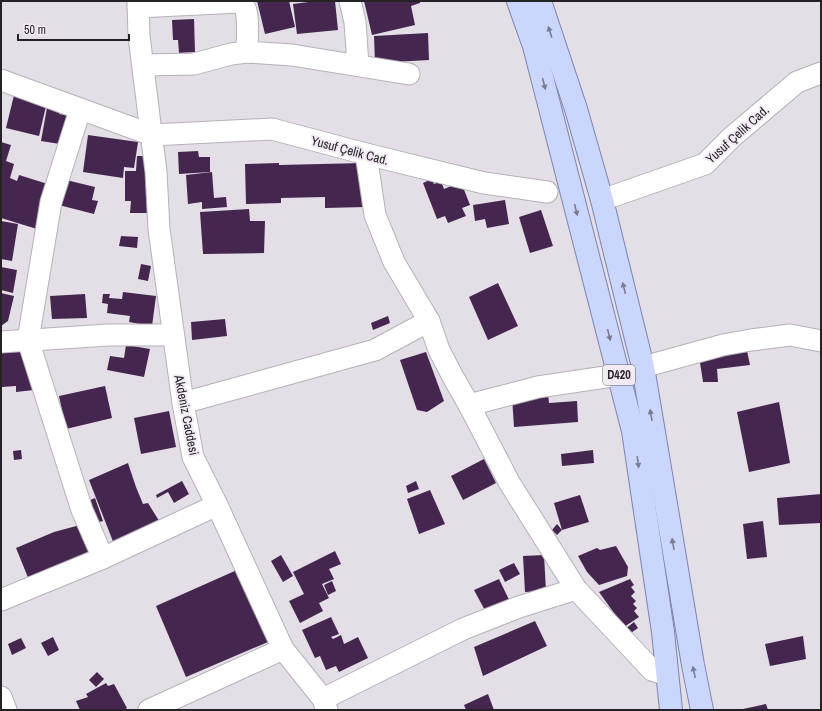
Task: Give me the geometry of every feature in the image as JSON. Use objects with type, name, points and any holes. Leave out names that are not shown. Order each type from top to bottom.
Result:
[{"type":"main road","name":"D420","points":[[518,1],[534,46],[633,431],[663,632],[671,710]]},
{"type":"main road","name":"D420","points":[[540,1],[576,109],[602,200],[643,367],[693,665],[702,710]]},
{"type":"street","points":[[350,1],[355,22],[358,65]]},
{"type":"street","points":[[138,4],[238,2],[243,4],[246,15],[247,52]]},
{"type":"street","name":"Akdeniz Caddesi","points":[[138,4],[139,36],[156,172],[159,229],[183,403],[193,457],[217,505],[283,649],[325,704]]},
{"type":"street","points":[[143,65],[194,64],[231,54],[247,52],[292,55],[409,74]]},
{"type":"street","name":"Yusuf Çelik Cad.","points":[[602,200],[705,164],[732,137],[797,82],[821,73]]},
{"type":"street","points":[[1,80],[152,135]]},
{"type":"street","points":[[80,110],[51,202],[28,340],[82,510],[103,558]]},
{"type":"street","name":"Yusuf Çelik Cad.","points":[[152,135],[272,129],[484,183],[547,192]]},
{"type":"street","points":[[366,154],[375,215],[394,262],[429,321],[440,350],[453,377],[509,482],[576,589],[652,670],[668,675]]},
{"type":"street","points":[[183,403],[375,350],[429,321]]},
{"type":"street","points":[[1,342],[108,335],[173,335]]},
{"type":"street","points":[[643,367],[723,345],[751,340],[790,336],[821,342]]},
{"type":"street","points":[[469,405],[538,386],[619,375]]},
{"type":"street","points":[[1,600],[103,558],[217,505]]},
{"type":"street","points":[[325,704],[463,629],[519,607],[576,589]]},
{"type":"street","points":[[149,710],[283,649]]},
{"type":"street","points":[[1,697],[6,710]]},
{"type":"building","points":[[257,1],[289,1],[295,27],[265,34]]},
{"type":"building","points":[[316,1],[335,1],[338,30],[297,34],[293,4]]},
{"type":"building","points":[[364,1],[420,1],[420,3],[411,6],[415,25],[372,35]]},
{"type":"building","points":[[194,19],[195,52],[179,53],[178,40],[173,40],[172,20]]},
{"type":"building","points":[[428,33],[429,60],[375,63],[374,36]]},
{"type":"building","points":[[15,91],[47,102],[39,136],[6,128]]},
{"type":"building","points":[[48,102],[61,105],[59,114],[71,116],[66,145],[41,141]]},
{"type":"building","points":[[88,135],[138,142],[134,168],[124,167],[123,178],[83,172]]},
{"type":"building","points":[[1,142],[11,145],[6,161],[14,164],[10,178],[17,181],[19,175],[51,185],[37,229],[1,218]]},
{"type":"building","points":[[198,151],[199,157],[210,157],[210,172],[179,174],[178,152]]},
{"type":"building","points":[[137,156],[151,156],[154,213],[130,213],[131,201],[125,201],[125,171],[136,171]]},
{"type":"building","points":[[279,163],[279,165],[364,163],[365,207],[325,208],[325,197],[281,198],[281,203],[246,204],[245,164]]},
{"type":"building","points":[[212,172],[214,198],[226,197],[227,207],[202,209],[202,202],[188,204],[186,175]]},
{"type":"building","points":[[62,179],[95,187],[92,200],[98,201],[94,214],[55,204]]},
{"type":"building","points":[[432,179],[434,184],[441,181],[444,189],[461,182],[470,205],[462,208],[466,216],[448,223],[445,216],[437,219],[423,183]]},
{"type":"building","points":[[505,200],[509,224],[487,228],[485,219],[475,221],[473,205]]},
{"type":"building","points":[[249,209],[250,221],[265,221],[264,253],[203,254],[200,212]]},
{"type":"building","points":[[541,210],[553,246],[530,253],[519,217]]},
{"type":"building","points":[[1,221],[18,224],[12,261],[1,259]]},
{"type":"building","points":[[121,236],[138,237],[137,248],[119,246]]},
{"type":"building","points":[[141,264],[151,266],[148,281],[138,279]]},
{"type":"building","points":[[1,267],[17,270],[13,293],[1,290]]},
{"type":"building","points":[[498,283],[518,326],[488,340],[469,297]]},
{"type":"building","points":[[123,292],[156,296],[152,326],[129,322],[130,316],[107,313],[108,304],[102,303],[103,294],[110,294],[109,298],[122,299]]},
{"type":"building","points":[[1,293],[14,296],[8,321],[1,326]]},
{"type":"building","points":[[85,294],[87,318],[52,319],[50,296]]},
{"type":"building","points":[[388,316],[390,323],[373,330],[371,323]]},
{"type":"building","points":[[225,319],[227,336],[192,340],[191,322]]},
{"type":"building","points":[[126,345],[150,349],[144,377],[107,370],[110,356],[124,358]]},
{"type":"building","points":[[746,346],[750,365],[717,369],[718,382],[703,382],[699,356]]},
{"type":"building","points":[[31,350],[34,390],[16,392],[16,386],[2,387],[1,352]]},
{"type":"building","points":[[426,352],[444,401],[427,412],[417,410],[400,360]]},
{"type":"building","points":[[105,386],[112,418],[66,429],[59,396]]},
{"type":"building","points":[[548,394],[549,403],[577,401],[578,422],[514,427],[512,397]]},
{"type":"building","points":[[779,402],[790,463],[749,472],[737,412]]},
{"type":"building","points":[[169,411],[176,447],[141,454],[134,418]]},
{"type":"building","points":[[21,450],[22,459],[14,460],[13,451]]},
{"type":"building","points":[[593,450],[594,463],[562,466],[561,454]]},
{"type":"building","points":[[484,459],[496,483],[463,500],[451,476]]},
{"type":"building","points":[[128,463],[143,504],[148,503],[161,524],[114,544],[89,480]]},
{"type":"building","points":[[182,481],[189,494],[174,503],[168,492],[157,498],[156,495]]},
{"type":"building","points":[[416,481],[419,489],[408,493],[406,486]]},
{"type":"building","points":[[430,490],[445,524],[419,534],[407,499]]},
{"type":"building","points":[[821,494],[821,523],[779,525],[777,498]]},
{"type":"building","points":[[580,495],[589,522],[562,530],[554,503]]},
{"type":"building","points":[[95,498],[103,521],[95,523],[88,501]]},
{"type":"building","points":[[763,521],[767,557],[747,559],[743,524]]},
{"type":"building","points":[[557,524],[562,530],[557,535],[552,530]]},
{"type":"building","points":[[80,525],[91,557],[29,580],[16,548],[54,532]]},
{"type":"building","points":[[616,546],[628,567],[627,576],[599,585],[587,572],[578,556],[597,548],[600,550]]},
{"type":"building","points":[[335,551],[341,564],[329,569],[334,579],[322,584],[329,598],[319,603],[323,611],[300,623],[289,601],[304,594],[293,572]]},
{"type":"building","points":[[281,555],[293,576],[283,582],[271,561]]},
{"type":"building","points":[[544,555],[546,591],[525,592],[523,556]]},
{"type":"building","points":[[514,563],[520,574],[505,582],[499,570]]},
{"type":"building","points":[[237,570],[268,642],[186,677],[156,606]]},
{"type":"building","points":[[499,579],[513,608],[489,618],[474,590]]},
{"type":"building","points":[[630,579],[634,585],[631,587],[635,592],[631,596],[636,601],[633,604],[637,608],[634,611],[639,617],[624,627],[599,592]]},
{"type":"building","points":[[332,581],[336,591],[328,595],[324,585]]},
{"type":"building","points":[[331,617],[339,634],[331,637],[333,639],[341,635],[344,644],[358,637],[368,658],[339,672],[336,666],[326,670],[320,656],[315,658],[302,630]]},
{"type":"building","points":[[535,621],[547,646],[483,676],[474,647]]},
{"type":"building","points":[[634,622],[638,628],[628,635],[624,630]]},
{"type":"building","points":[[803,636],[806,659],[770,666],[765,644]]},
{"type":"building","points":[[53,637],[59,650],[48,656],[41,643]]},
{"type":"building","points":[[21,638],[26,648],[12,655],[8,644]]},
{"type":"building","points":[[97,672],[104,679],[96,687],[89,680]]},
{"type":"building","points":[[106,683],[108,686],[114,684],[127,708],[124,710],[80,710],[76,701],[88,697],[86,694]]},
{"type":"building","points":[[488,694],[494,710],[466,710],[464,705]]},
{"type":"building","points":[[766,704],[768,710],[743,710],[743,709]]}]
